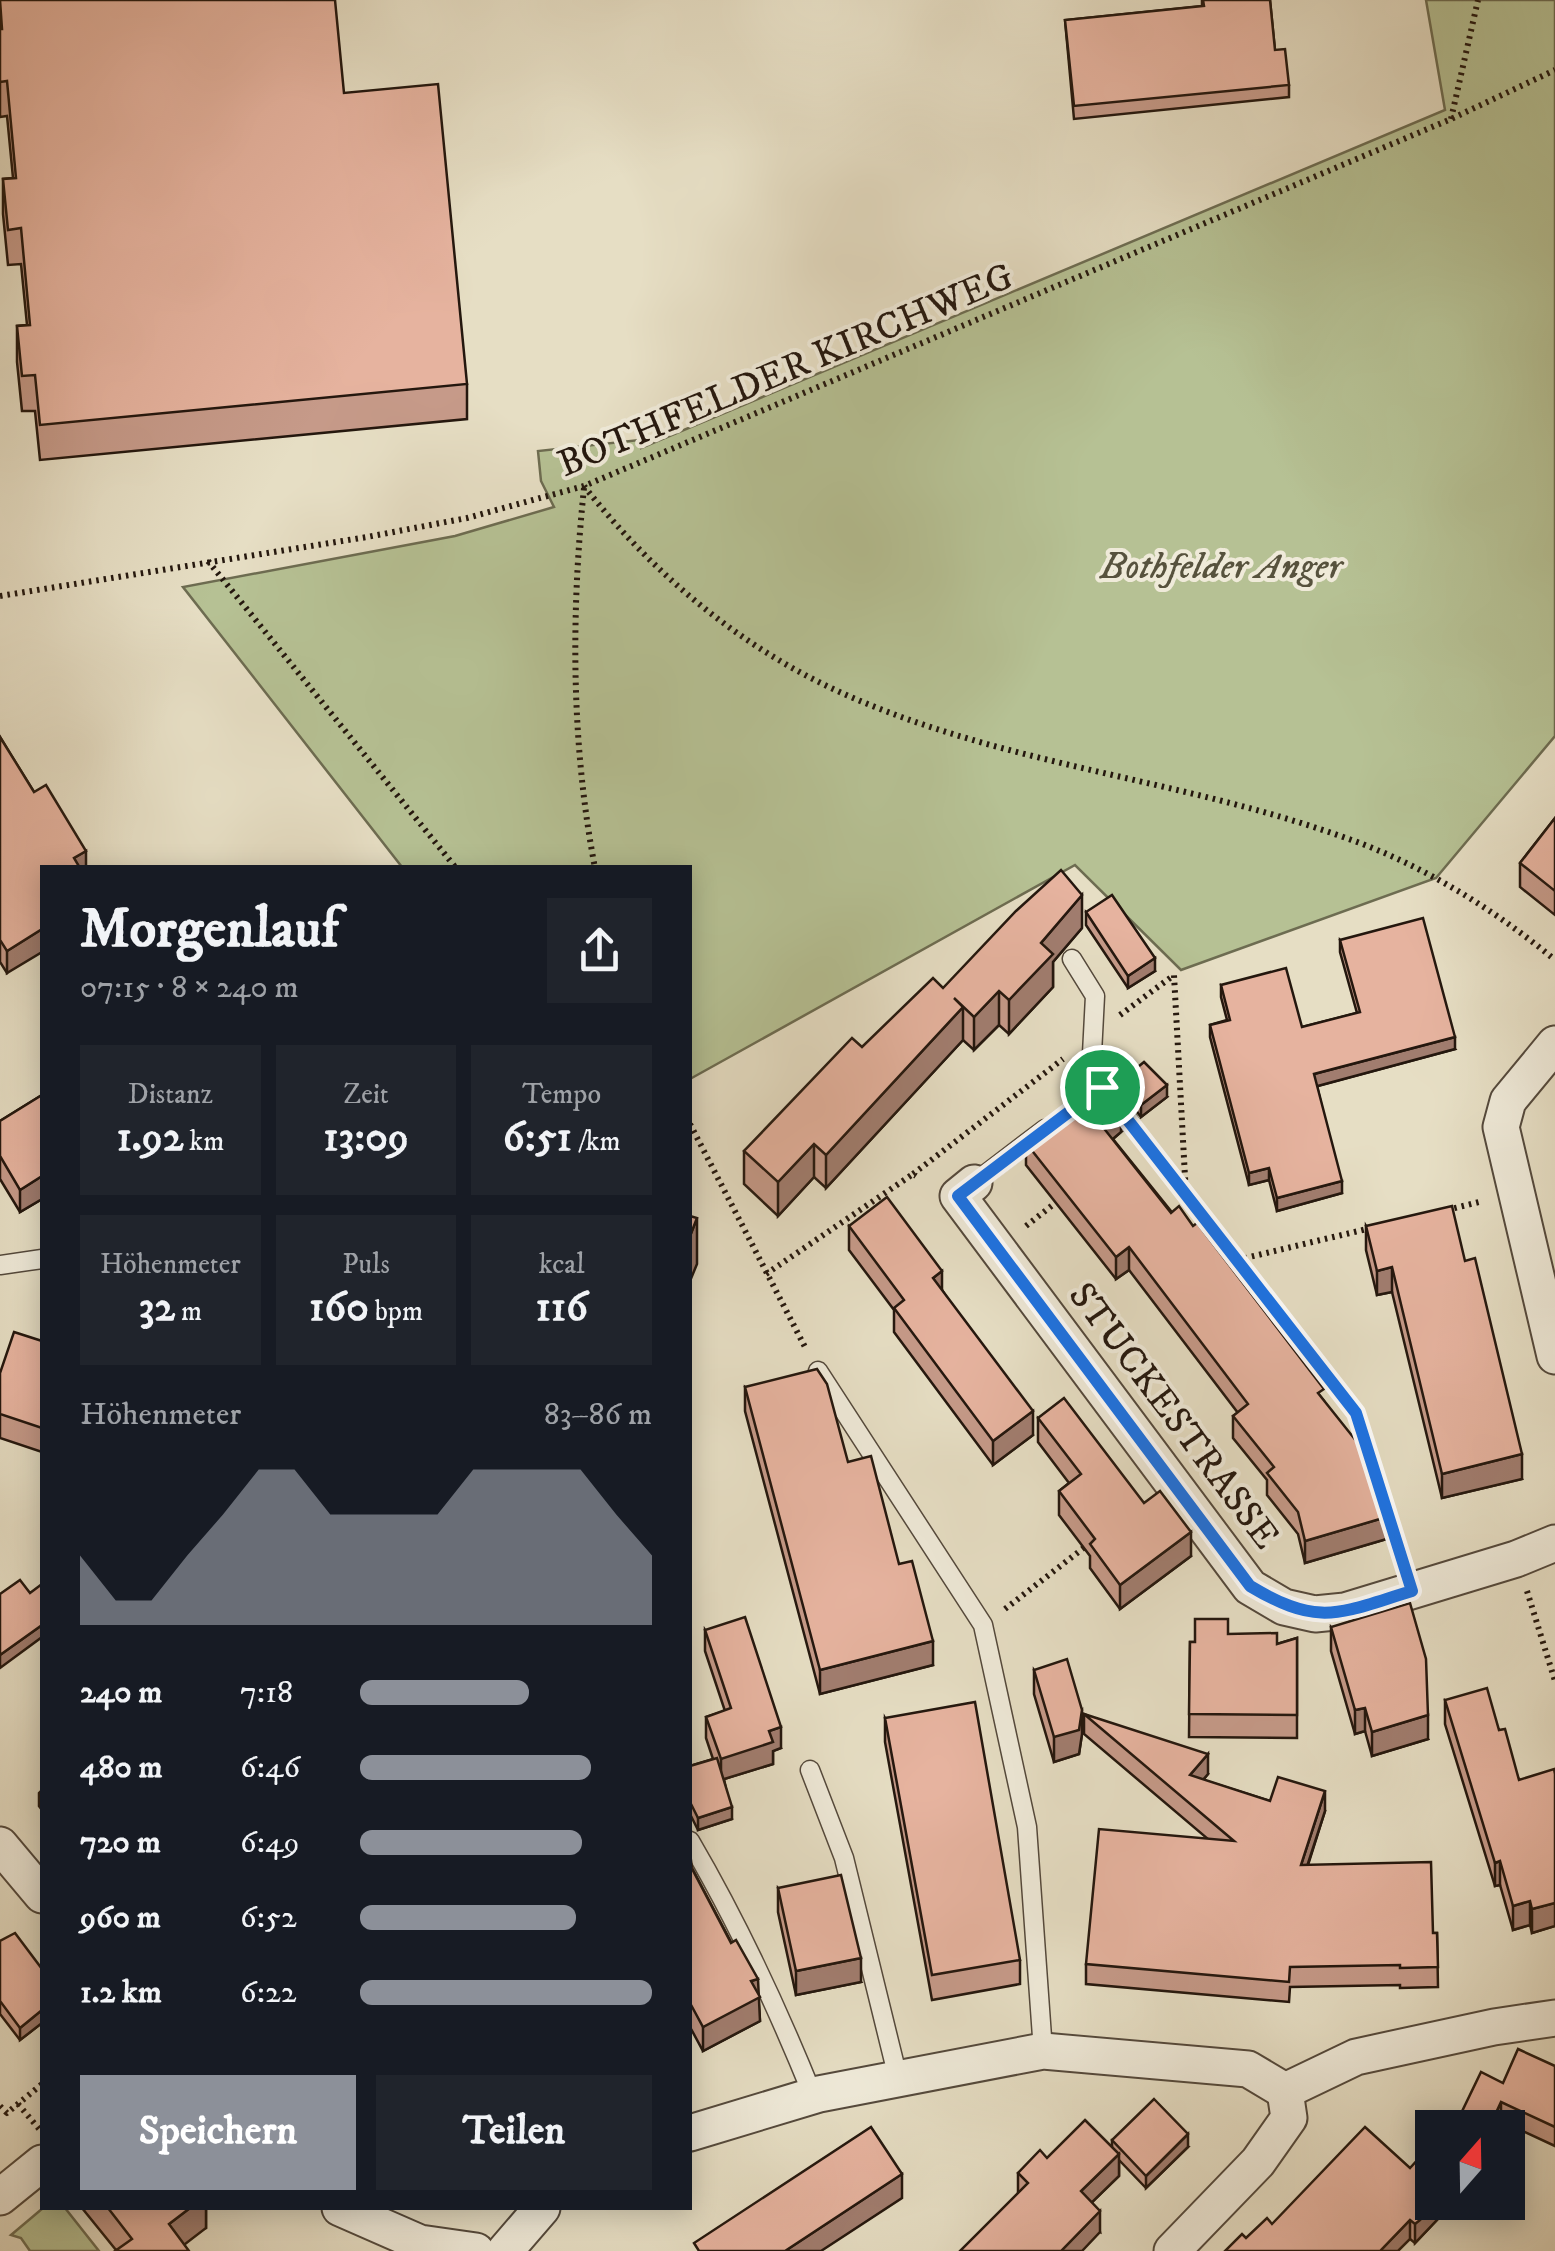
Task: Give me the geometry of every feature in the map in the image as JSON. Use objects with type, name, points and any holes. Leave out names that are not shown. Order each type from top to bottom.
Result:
[{"type":"street","points":[[1555,1044],[1508,1101],[1501,1126],[1555,1356]]},
{"type":"street","name":"STUCKESTRASSE","points":[[966,1189],[997,1248],[1250,1586],[1284,1607],[1315,1614],[1345,1611],[1555,1544]]},
{"type":"street","points":[[0,1845],[40,1893]]},
{"type":"street","points":[[1285,2090],[1356,2057],[1555,2018]]},
{"type":"street","points":[[692,2132],[813,2096],[1042,2051],[1248,2069],[1285,2090]]},
{"type":"street","points":[[1172,2251],[1258,2162],[1289,2118],[1285,2090]]},
{"type":"street","points":[[0,2197],[40,2165]]},
{"type":"street","points":[[344,2210],[420,2244],[476,2251]]},
{"type":"street","points":[[505,2251],[540,2210]]},
{"type":"lane","points":[[1072,959],[1095,996],[1091,1074],[1130,1123]]},
{"type":"lane","points":[[1086,1099],[1102,1087]]},
{"type":"lane","points":[[966,1189],[1054,1123]]},
{"type":"lane","points":[[0,1264],[40,1260]]},
{"type":"lane","points":[[818,1371],[983,1625],[1027,1827],[1042,2051]]},
{"type":"lane","points":[[810,1770],[844,1858],[898,2078]]},
{"type":"lane","points":[[692,1845],[778,2008],[813,2096]]},
{"type":"path","points":[[1451,119],[1478,0]]},
{"type":"path","name":"BOTHFELDER KIRCHWEG","points":[[0,596],[467,518],[584,486],[1451,119],[1555,70]]},
{"type":"path","points":[[584,486],[577,554],[576,700],[585,813],[594,865]]},
{"type":"path","points":[[584,486],[618,530],[717,618],[775,658],[841,693],[988,743],[1285,818],[1348,838],[1427,873],[1555,960]]},
{"type":"path","points":[[208,562],[454,865]]},
{"type":"path","points":[[1130,1123],[1356,1413],[1379,1484]]},
{"type":"path","points":[[692,1128],[818,1371]]},
{"type":"path","points":[[766,1274],[914,1174],[966,1189]]},
{"type":"path","points":[[997,1248],[1069,1192]]},
{"type":"path","points":[[1442,1211],[1517,1193]]},
{"type":"path","points":[[1237,1260],[1386,1224]]},
{"type":"path","points":[[1384,1502],[1412,1591]]},
{"type":"path","points":[[983,1625],[1092,1542]]},
{"type":"path","points":[[1516,1559],[1555,1681]]},
{"type":"path","points":[[0,2106],[7,2114],[40,2086]]},
{"type":"path","points":[[18,2104],[40,2131]]},
{"type":"green space","name":"Bothfelder Anger","points":[[1426,0],[1555,0],[1555,736],[1436,878],[1181,970],[1075,865],[692,1078],[692,865],[400,865],[183,587],[455,536],[554,507],[541,481],[538,451],[639,440],[641,448],[1445,110]]},
{"type":"green space","points":[[41,2210],[67,2210],[99,2251],[30,2251],[21,2238],[11,2235]]},
{"type":"building","points":[[0,0],[335,0],[344,93],[438,84],[467,384],[40,425],[35,375],[22,376],[17,326],[30,325],[21,228],[8,230],[3,179],[16,178],[7,81],[0,82]]},
{"type":"building","points":[[1203,0],[1270,0],[1275,50],[1285,49],[1289,85],[1074,106],[1065,20],[1204,6]]},
{"type":"building","points":[[0,737],[34,792],[46,785],[86,851],[74,858],[78,865],[40,865],[40,930],[7,951],[0,940]]},
{"type":"building","points":[[1555,818],[1555,891],[1520,863]]},
{"type":"building","points":[[1061,870],[1082,895],[1041,943],[1053,954],[1009,1000],[999,991],[974,1017],[954,998],[963,1007],[826,1155],[814,1144],[778,1182],[744,1151],[852,1038],[862,1047],[933,978],[943,988]]},
{"type":"building","points":[[1112,895],[1155,958],[1128,976],[1086,912]]},
{"type":"building","points":[[1423,918],[1455,1037],[1314,1074],[1342,1181],[1277,1198],[1269,1168],[1249,1173],[1210,1025],[1230,1020],[1221,985],[1286,968],[1302,1027],[1360,1012],[1340,940]]},
{"type":"building","points":[[1144,1062],[1167,1085],[1141,1105],[1122,1080]]},
{"type":"building","points":[[1102,1085],[1121,1110],[1102,1126],[1171,1213],[1179,1206],[1193,1226],[1197,1223],[1324,1389],[1318,1393],[1373,1462],[1390,1516],[1305,1541],[1298,1512],[1267,1473],[1274,1467],[1233,1416],[1248,1404],[1129,1247],[1116,1257],[1026,1143]]},
{"type":"building","points":[[40,1096],[40,1177],[20,1190],[0,1156],[0,1121]]},
{"type":"building","points":[[887,1197],[942,1271],[933,1278],[1033,1411],[993,1441],[894,1308],[904,1300],[849,1226]]},
{"type":"building","points":[[1452,1206],[1465,1261],[1475,1258],[1522,1454],[1442,1474],[1392,1267],[1377,1271],[1366,1226]]},
{"type":"building","points":[[14,1332],[40,1340],[40,1427],[0,1414],[0,1373]]},
{"type":"building","points":[[817,1369],[827,1384],[848,1462],[871,1456],[899,1564],[912,1561],[933,1641],[820,1670],[745,1387]]},
{"type":"building","points":[[1064,1398],[1144,1503],[1160,1491],[1191,1532],[1120,1585],[1090,1544],[1095,1539],[1059,1491],[1081,1474],[1038,1418]]},
{"type":"building","points":[[20,1580],[30,1593],[40,1586],[40,1626],[0,1655],[0,1594]]},
{"type":"building","points":[[1410,1603],[1426,1659],[1428,1715],[1372,1732],[1365,1708],[1355,1710],[1331,1627]]},
{"type":"building","points":[[745,1617],[781,1727],[769,1731],[773,1742],[721,1759],[706,1717],[731,1708],[705,1630]]},
{"type":"building","points":[[1195,1619],[1228,1619],[1228,1634],[1277,1633],[1277,1644],[1297,1638],[1297,1715],[1189,1714],[1190,1642],[1195,1642]]},
{"type":"building","points":[[1067,1659],[1082,1710],[1079,1730],[1054,1737],[1034,1670]]},
{"type":"building","points":[[1487,1688],[1499,1730],[1505,1729],[1519,1780],[1554,1769],[1555,1903],[1532,1909],[1530,1901],[1513,1906],[1500,1861],[1495,1863],[1445,1700]]},
{"type":"building","points":[[975,1702],[1020,1960],[932,1975],[885,1718]]},
{"type":"building","points":[[1084,1714],[1208,1754],[1190,1775],[1270,1801],[1278,1777],[1325,1791],[1301,1865],[1431,1862],[1438,1967],[1290,1967],[1289,1982],[1086,1964],[1099,1829],[1234,1841]]},
{"type":"building","points":[[717,1758],[732,1807],[698,1818],[692,1806],[692,1765]]},
{"type":"building","points":[[692,1869],[731,1943],[736,1940],[758,1979],[751,1981],[760,1997],[703,2027],[692,2007]]},
{"type":"building","points":[[841,1875],[861,1958],[796,1971],[778,1888]]},
{"type":"building","points":[[15,1933],[40,1966],[40,2012],[20,2028],[0,2001],[0,1941]]},
{"type":"building","points":[[1518,2049],[1555,2066],[1555,2127],[1501,2102],[1497,2110],[1463,2110],[1481,2072],[1503,2083]]},
{"type":"building","points":[[1154,2099],[1188,2134],[1146,2176],[1112,2140]]},
{"type":"building","points":[[1085,2120],[1119,2154],[1081,2191],[1100,2211],[1061,2251],[960,2251],[1028,2183],[1018,2173],[1040,2150],[1047,2158]]},
{"type":"building","points":[[871,2127],[902,2174],[785,2251],[699,2251],[694,2243]]},
{"type":"building","points":[[1365,2127],[1410,2168],[1415,2163],[1415,2220],[1420,2220],[1415,2224],[1410,2220],[1380,2251],[1225,2251],[1267,2218],[1272,2224]]},
{"type":"building","points":[[110,2210],[187,2210],[169,2224],[189,2251],[115,2251],[132,2239]]},
{"type":"route","points":[[1102,1087],[1356,1413],[1412,1591],[1345,1611],[1315,1614],[1284,1607],[1250,1586],[958,1196],[1102,1087]]}]
